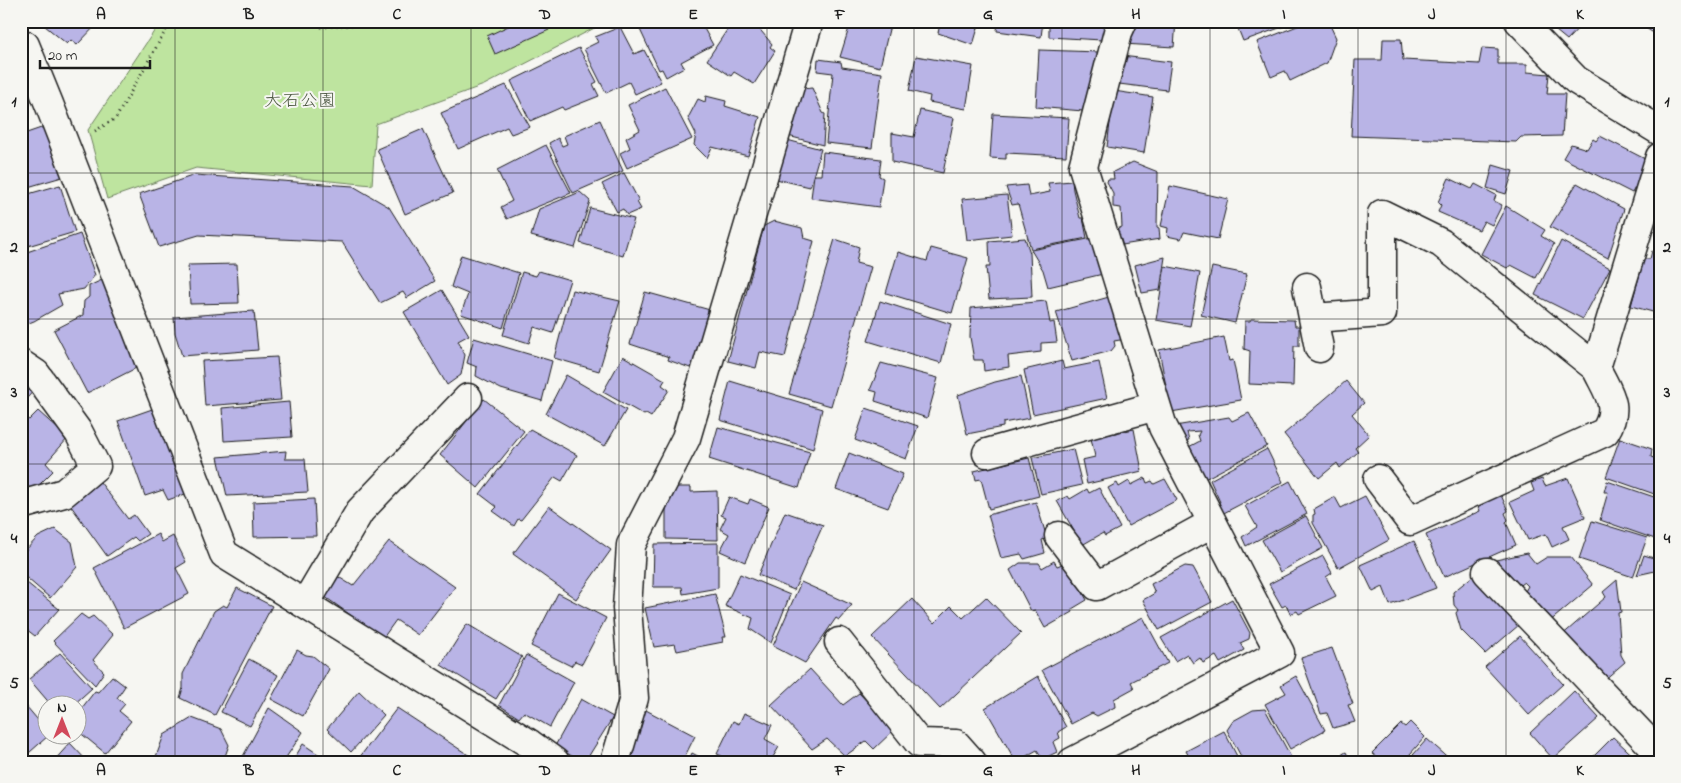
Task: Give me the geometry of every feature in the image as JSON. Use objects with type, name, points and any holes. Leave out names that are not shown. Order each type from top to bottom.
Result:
[{"type":"street","points":[[616,762],[634,698],[627,608],[631,545],[686,438],[809,21]]},
{"type":"street","points":[[1072,762],[1280,653],[1163,427],[1083,167],[1118,32],[1123,21]]},
{"type":"street","points":[[1518,21],[1576,80],[1660,131]]},
{"type":"street","points":[[21,43],[25,45],[67,149],[224,554],[305,604],[524,753],[554,762]]},
{"type":"street","points":[[1596,368],[1660,157]]},
{"type":"street","points":[[1312,318],[1382,313],[1382,214],[1441,242],[1596,368],[1613,404],[1612,420],[1605,432],[1410,521],[1378,478]]},
{"type":"street","points":[[1306,287],[1319,348]]},
{"type":"street","points":[[21,364],[36,374],[79,433],[96,466],[64,493],[21,505]]},
{"type":"street","points":[[305,604],[360,511],[468,398]]},
{"type":"street","points":[[987,453],[1156,406]]},
{"type":"street","points":[[1059,536],[1097,586],[1212,523]]},
{"type":"street","points":[[1487,572],[1660,754]]},
{"type":"street","points":[[839,642],[919,743],[956,744],[972,762]]},
{"type":"path","points":[[67,149],[116,118],[172,21]]},
{"type":"path","points":[[302,21],[322,26],[378,24],[389,21]]},
{"type":"green space","name":"大石公園","points":[[161,21],[608,21],[484,85],[376,124],[372,185],[196,168],[107,199],[88,130]]},
{"type":"building","points":[[39,21],[100,21],[77,45],[71,40],[67,44]]},
{"type":"building","points":[[519,21],[546,21],[549,30],[495,54],[487,36]]},
{"type":"building","points":[[636,21],[704,21],[701,23],[713,45],[681,62],[684,67],[666,77],[662,69],[659,70]]},
{"type":"building","points":[[733,21],[756,21],[756,25],[772,44],[770,47],[775,51],[754,84],[734,72],[731,76],[707,60]]},
{"type":"building","points":[[833,21],[891,21],[880,67],[840,57],[849,28],[833,23]]},
{"type":"building","points":[[933,21],[980,21],[973,45],[938,33],[940,24]]},
{"type":"building","points":[[998,21],[1043,21],[1041,37],[997,31]]},
{"type":"building","points":[[1049,21],[1110,21],[1102,40],[1049,37]]},
{"type":"building","points":[[1135,21],[1176,21],[1174,47],[1123,44]]},
{"type":"building","points":[[1235,21],[1299,21],[1243,41]]},
{"type":"building","points":[[1310,21],[1328,21],[1336,38],[1327,63],[1290,81],[1285,71],[1271,77],[1257,42]]},
{"type":"building","points":[[1544,21],[1585,21],[1567,40]]},
{"type":"building","points":[[1644,21],[1660,21],[1660,37],[1641,25]]},
{"type":"building","points":[[620,27],[634,54],[644,50],[661,82],[635,94],[629,82],[606,93],[584,49],[598,42],[595,37]]},
{"type":"building","points":[[1383,39],[1401,39],[1403,60],[1479,64],[1482,48],[1498,49],[1498,64],[1527,64],[1527,72],[1549,74],[1547,94],[1565,94],[1562,136],[1521,137],[1516,142],[1351,136],[1355,60],[1382,60]]},
{"type":"building","points":[[579,48],[597,82],[593,84],[599,96],[564,110],[562,107],[530,121],[511,81]]},
{"type":"building","points":[[1039,50],[1099,52],[1083,111],[1036,107]]},
{"type":"building","points":[[916,56],[973,66],[966,109],[929,102],[930,96],[909,91]]},
{"type":"building","points":[[1122,56],[1171,62],[1167,90],[1119,84]]},
{"type":"building","points":[[818,59],[841,62],[842,67],[882,73],[872,148],[826,143],[833,73],[817,71]]},
{"type":"building","points":[[506,85],[530,127],[511,134],[507,127],[458,149],[441,113]]},
{"type":"building","points":[[665,87],[692,139],[627,168],[620,153],[630,148],[626,138],[640,130],[628,105]]},
{"type":"building","points":[[812,88],[825,114],[823,145],[788,136],[801,89]]},
{"type":"building","points":[[1114,91],[1153,97],[1144,153],[1107,147]]},
{"type":"building","points":[[706,96],[726,101],[725,106],[760,117],[748,156],[712,147],[707,158],[694,145],[696,134],[688,118],[698,99],[705,102]]},
{"type":"building","points":[[920,110],[954,118],[943,173],[892,162],[892,133],[914,137]]},
{"type":"building","points":[[993,114],[1069,118],[1066,156],[1006,153],[1006,159],[990,158]]},
{"type":"building","points":[[600,120],[623,171],[573,193],[549,143],[558,138],[562,146],[567,144],[564,136]]},
{"type":"building","points":[[44,127],[62,177],[21,189],[21,135]]},
{"type":"building","points":[[423,129],[453,193],[405,214],[377,149]]},
{"type":"building","points":[[1600,136],[1649,161],[1632,193],[1563,158],[1571,144],[1587,149],[1593,139],[1596,141]]},
{"type":"building","points":[[787,140],[821,149],[810,187],[776,179]]},
{"type":"building","points":[[546,145],[571,193],[507,219],[501,207],[512,201],[497,170]]},
{"type":"building","points":[[823,152],[881,159],[879,176],[883,178],[879,207],[811,198],[814,175],[821,175]]},
{"type":"building","points":[[1133,162],[1158,172],[1157,227],[1159,228],[1160,239],[1122,245],[1117,229],[1122,227],[1121,208],[1113,207],[1113,193],[1107,182],[1108,179],[1114,179],[1113,172]]},
{"type":"building","points":[[1493,165],[1513,171],[1506,194],[1487,188]]},
{"type":"building","points":[[624,173],[639,201],[637,202],[641,209],[627,215],[623,209],[617,212],[602,184]]},
{"type":"building","points":[[195,175],[353,186],[389,207],[435,281],[407,298],[403,292],[380,303],[342,242],[199,235],[159,247],[139,194]]},
{"type":"building","points":[[1449,178],[1472,189],[1475,184],[1496,195],[1494,201],[1502,205],[1492,225],[1484,221],[1479,230],[1438,212],[1441,205],[1438,202]]},
{"type":"building","points":[[1072,181],[1080,218],[1083,218],[1087,238],[1031,249],[1018,204],[1012,205],[1006,187],[1027,185],[1029,196],[1050,192],[1048,183]]},
{"type":"building","points":[[1577,183],[1624,209],[1608,258],[1550,227]]},
{"type":"building","points":[[60,185],[75,232],[21,248],[21,196]]},
{"type":"building","points":[[1170,186],[1228,199],[1218,239],[1184,232],[1181,239],[1167,236],[1168,228],[1161,226]]},
{"type":"building","points":[[580,192],[590,201],[575,248],[531,236],[539,209]]},
{"type":"building","points":[[1007,195],[1012,235],[967,240],[962,199]]},
{"type":"building","points":[[1506,206],[1545,230],[1541,236],[1554,244],[1536,278],[1511,265],[1507,268],[1481,254]]},
{"type":"building","points":[[590,208],[634,219],[623,256],[580,243]]},
{"type":"building","points":[[774,221],[802,228],[804,238],[814,241],[785,357],[760,352],[756,368],[728,361],[764,226]]},
{"type":"building","points":[[80,234],[95,275],[84,289],[58,294],[62,305],[21,326],[21,254]]},
{"type":"building","points":[[1025,238],[1030,253],[1032,297],[989,299],[986,267],[990,267],[989,241]]},
{"type":"building","points":[[1093,238],[1103,274],[1048,287],[1043,270],[1031,250]]},
{"type":"building","points":[[835,239],[859,247],[856,263],[871,267],[831,406],[789,394]]},
{"type":"building","points":[[1561,241],[1610,268],[1583,319],[1535,295]]},
{"type":"building","points":[[931,248],[968,258],[952,313],[886,293],[898,252],[927,261]]},
{"type":"building","points":[[1652,251],[1660,254],[1660,314],[1631,306],[1644,259],[1650,259]]},
{"type":"building","points":[[461,255],[519,273],[503,328],[461,314],[468,294],[451,287]]},
{"type":"building","points":[[1165,257],[1160,290],[1142,293],[1135,265]]},
{"type":"building","points":[[237,264],[239,303],[190,304],[188,265]]},
{"type":"building","points":[[1165,266],[1200,273],[1190,326],[1156,320]]},
{"type":"building","points":[[1212,267],[1247,274],[1235,323],[1201,315]]},
{"type":"building","points":[[539,271],[570,280],[553,333],[534,327],[529,343],[503,335],[522,272],[536,276]]},
{"type":"building","points":[[102,280],[142,365],[87,393],[54,330],[83,315],[84,301],[89,297],[89,286]]},
{"type":"building","points":[[442,290],[469,335],[458,341],[465,355],[461,375],[447,385],[404,312]]},
{"type":"building","points":[[572,290],[620,301],[599,371],[554,358]]},
{"type":"building","points":[[645,292],[710,310],[693,369],[668,360],[669,357],[630,344]]},
{"type":"building","points":[[1116,295],[1126,339],[1114,341],[1115,346],[1111,351],[1072,361],[1056,312]]},
{"type":"building","points":[[880,301],[951,324],[941,363],[868,341]]},
{"type":"building","points":[[1046,301],[1050,323],[1054,322],[1057,342],[1041,343],[1041,352],[1008,356],[1009,367],[984,371],[983,360],[974,360],[970,337],[971,308]]},
{"type":"building","points":[[254,311],[258,350],[182,356],[175,333],[174,317]]},
{"type":"building","points":[[1251,319],[1294,320],[1295,326],[1299,326],[1299,346],[1294,346],[1293,386],[1249,384],[1250,351],[1244,349],[1245,321],[1250,321]]},
{"type":"building","points":[[1224,337],[1229,361],[1233,360],[1241,400],[1171,412],[1159,350]]},
{"type":"building","points":[[474,338],[552,361],[542,401],[501,389],[476,376],[477,367],[467,363]]},
{"type":"building","points":[[623,356],[665,380],[662,385],[669,390],[651,417],[603,392]]},
{"type":"building","points":[[277,357],[281,400],[205,406],[202,361]]},
{"type":"building","points":[[1062,361],[1064,369],[1099,362],[1107,398],[1033,414],[1024,370]]},
{"type":"building","points":[[881,363],[938,378],[927,418],[875,401],[877,392],[870,390]]},
{"type":"building","points":[[566,375],[626,410],[605,446],[546,414]]},
{"type":"building","points":[[1021,376],[1030,418],[1003,423],[1003,427],[967,434],[958,395],[995,382]]},
{"type":"building","points":[[21,379],[35,389],[21,405]]},
{"type":"building","points":[[730,381],[822,409],[813,449],[720,420]]},
{"type":"building","points":[[1346,381],[1364,403],[1352,414],[1369,435],[1355,448],[1358,452],[1340,468],[1337,463],[1319,478],[1284,434]]},
{"type":"building","points":[[484,399],[524,431],[478,488],[440,455]]},
{"type":"building","points":[[289,402],[292,437],[224,441],[222,408]]},
{"type":"building","points":[[158,407],[188,493],[168,500],[163,490],[145,496],[118,421]]},
{"type":"building","points":[[866,408],[918,426],[906,459],[855,440]]},
{"type":"building","points":[[38,411],[68,438],[46,463],[53,471],[31,493],[21,483],[21,422],[25,417],[29,420]]},
{"type":"building","points":[[1249,413],[1267,446],[1199,482],[1183,450],[1200,441],[1198,435],[1200,431],[1187,432],[1189,440],[1180,442],[1175,426],[1229,417],[1232,421]]},
{"type":"building","points":[[718,427],[810,452],[799,488],[709,459]]},
{"type":"building","points":[[530,429],[577,455],[562,481],[555,477],[521,520],[518,519],[514,526],[493,511],[497,507],[480,494]]},
{"type":"building","points":[[1134,429],[1142,471],[1087,484],[1082,460],[1095,457],[1091,438]]},
{"type":"building","points":[[1620,438],[1652,449],[1651,457],[1660,460],[1660,496],[1606,477]]},
{"type":"building","points":[[1073,449],[1082,485],[1041,494],[1032,458]]},
{"type":"building","points":[[1267,449],[1283,482],[1218,516],[1213,505],[1220,502],[1210,480]]},
{"type":"building","points":[[286,451],[285,459],[305,459],[308,492],[227,496],[218,457]]},
{"type":"building","points":[[849,453],[903,474],[888,508],[836,489]]},
{"type":"building","points":[[1029,458],[1039,496],[989,509],[981,479],[976,480],[974,471]]},
{"type":"building","points":[[1145,478],[1147,483],[1152,481],[1154,484],[1165,479],[1177,500],[1128,526],[1108,488],[1117,483],[1119,487],[1129,481],[1131,485]]},
{"type":"building","points":[[1568,478],[1585,517],[1563,526],[1569,539],[1552,547],[1546,534],[1528,540],[1510,502],[1534,491],[1531,483],[1542,479],[1545,486]]},
{"type":"building","points":[[1290,481],[1307,514],[1246,546],[1242,537],[1257,527],[1245,506]]},
{"type":"building","points":[[1607,481],[1660,499],[1660,525],[1655,539],[1600,520],[1608,492],[1604,492]]},
{"type":"building","points":[[100,482],[128,519],[134,515],[148,534],[138,541],[134,537],[107,556],[71,506]]},
{"type":"building","points":[[676,487],[691,487],[691,492],[717,491],[718,540],[666,539],[666,508]]},
{"type":"building","points":[[1099,488],[1120,528],[1105,536],[1103,533],[1082,545],[1057,501],[1068,496],[1070,499],[1087,489],[1089,493]]},
{"type":"building","points":[[1501,495],[1508,511],[1505,513],[1508,520],[1506,522],[1516,545],[1444,577],[1426,535],[1480,511],[1478,506]]},
{"type":"building","points":[[1365,496],[1389,540],[1338,568],[1313,523],[1314,509],[1335,497],[1341,508]]},
{"type":"building","points":[[729,497],[748,504],[750,499],[769,507],[745,562],[720,551],[729,534],[720,529],[726,517],[721,515]]},
{"type":"building","points":[[314,499],[316,536],[254,537],[253,502]]},
{"type":"building","points":[[1036,502],[1047,538],[1042,540],[1045,553],[1024,559],[1021,554],[1001,558],[988,515]]},
{"type":"building","points":[[549,506],[611,550],[576,599],[513,554]]},
{"type":"building","points":[[785,512],[823,525],[794,590],[758,575]]},
{"type":"building","points":[[1306,516],[1323,548],[1280,572],[1262,540]]},
{"type":"building","points":[[1592,521],[1647,538],[1633,577],[1579,559]]},
{"type":"building","points":[[55,529],[72,542],[77,567],[50,598],[21,573],[21,551],[23,553],[38,537]]},
{"type":"building","points":[[158,534],[162,542],[173,536],[186,562],[176,568],[189,594],[124,628],[94,568]]},
{"type":"building","points":[[389,541],[455,587],[418,635],[396,620],[383,638],[321,594],[337,576],[353,586]]},
{"type":"building","points":[[1414,541],[1436,588],[1390,605],[1383,587],[1373,592],[1360,565]]},
{"type":"building","points":[[718,543],[718,588],[683,594],[682,587],[653,587],[654,544]]},
{"type":"building","points":[[1527,553],[1536,564],[1547,557],[1571,557],[1593,585],[1548,623],[1524,593],[1528,586],[1524,582],[1517,587],[1496,560]]},
{"type":"building","points":[[1644,555],[1660,560],[1655,571],[1637,575]]},
{"type":"building","points":[[1323,556],[1332,573],[1326,577],[1336,596],[1299,614],[1297,611],[1291,614],[1286,605],[1282,607],[1269,584]]},
{"type":"building","points":[[1054,561],[1057,566],[1065,563],[1087,600],[1072,609],[1073,612],[1045,628],[1035,610],[1031,611],[1010,570],[1020,563],[1039,563],[1042,568]]},
{"type":"building","points":[[1185,566],[1193,567],[1212,602],[1159,630],[1143,600],[1155,593],[1151,584]]},
{"type":"building","points":[[740,574],[790,595],[771,643],[750,629],[753,618],[725,606]]},
{"type":"building","points":[[1473,576],[1519,625],[1485,654],[1461,630],[1456,613],[1458,610],[1454,605],[1453,592]]},
{"type":"building","points":[[21,578],[59,609],[35,636],[21,625]]},
{"type":"building","points":[[1617,580],[1621,612],[1618,613],[1621,655],[1625,662],[1603,681],[1560,637],[1606,597],[1603,592]]},
{"type":"building","points":[[801,582],[852,605],[839,620],[836,618],[805,663],[773,646]]},
{"type":"building","points":[[237,588],[272,606],[215,715],[180,698],[183,688],[183,674],[214,611],[223,605],[227,607]]},
{"type":"building","points":[[558,593],[606,618],[582,664],[575,661],[571,666],[531,646]]},
{"type":"building","points":[[715,594],[726,637],[722,637],[723,642],[677,651],[675,644],[654,647],[645,608]]},
{"type":"building","points":[[986,597],[1021,633],[940,709],[872,637],[912,599],[934,623],[951,606],[963,618]]},
{"type":"building","points":[[1232,599],[1250,633],[1249,639],[1240,643],[1244,650],[1220,663],[1216,656],[1203,663],[1200,658],[1193,663],[1187,654],[1175,661],[1161,638]]},
{"type":"building","points":[[81,614],[88,619],[93,616],[113,635],[93,660],[104,672],[95,685],[53,641]]},
{"type":"building","points":[[1143,617],[1168,663],[1131,682],[1134,688],[1114,699],[1115,707],[1097,716],[1092,713],[1071,724],[1042,670]]},
{"type":"building","points":[[467,624],[522,657],[496,699],[441,665]]},
{"type":"building","points":[[1520,636],[1563,684],[1529,715],[1485,667]]},
{"type":"building","points":[[1332,648],[1353,704],[1348,705],[1355,722],[1333,728],[1327,713],[1321,714],[1301,658]]},
{"type":"building","points":[[297,650],[306,655],[313,656],[329,669],[303,716],[271,699]]},
{"type":"building","points":[[60,653],[92,688],[83,696],[43,696],[29,679]]},
{"type":"building","points":[[526,655],[574,682],[550,727],[524,712],[519,718],[499,705]]},
{"type":"building","points":[[249,659],[278,675],[250,726],[221,712]]},
{"type":"building","points":[[810,669],[843,705],[859,693],[894,730],[874,749],[866,741],[845,756],[827,739],[812,749],[771,705]]},
{"type":"building","points":[[112,676],[125,686],[117,698],[125,704],[119,711],[131,721],[105,753],[88,739],[88,700],[95,691],[98,692]]},
{"type":"building","points":[[1038,676],[1066,727],[1058,732],[1060,738],[1053,742],[1057,752],[1043,759],[1037,750],[1016,762],[985,708]]},
{"type":"building","points":[[1296,676],[1325,730],[1290,749],[1265,704],[1286,693],[1281,685]]},
{"type":"building","points":[[359,691],[384,715],[351,752],[327,729]]},
{"type":"building","points":[[1574,691],[1599,718],[1553,759],[1530,733]]},
{"type":"building","points":[[581,699],[613,717],[585,762],[555,746]]},
{"type":"building","points":[[21,700],[38,720],[38,745],[21,760]]},
{"type":"building","points":[[269,708],[303,732],[283,762],[240,762]]},
{"type":"building","points":[[397,708],[479,762],[356,762]]},
{"type":"building","points":[[644,709],[695,736],[682,762],[626,762]]},
{"type":"building","points":[[1265,709],[1292,759],[1286,762],[1244,762],[1227,730],[1233,721],[1253,710]]},
{"type":"building","points":[[744,713],[772,725],[765,739],[779,747],[770,762],[720,762],[722,756],[717,754],[733,721],[739,724]]},
{"type":"building","points":[[192,718],[221,729],[229,745],[223,762],[154,762],[164,735]]},
{"type":"building","points":[[1410,722],[1425,737],[1403,762],[1382,762],[1372,753],[1401,724],[1405,727]]},
{"type":"building","points":[[1224,731],[1240,762],[1192,762],[1186,751]]},
{"type":"building","points":[[1613,737],[1640,762],[1588,762]]},
{"type":"building","points":[[1427,739],[1453,762],[1407,762]]},
{"type":"building","points":[[303,744],[330,762],[292,762]]},
{"type":"building","points":[[67,746],[73,746],[88,762],[53,762]]},
{"type":"building","points":[[1346,752],[1351,762],[1329,762]]},
{"type":"building","points":[[692,753],[709,762],[688,762]]}]
